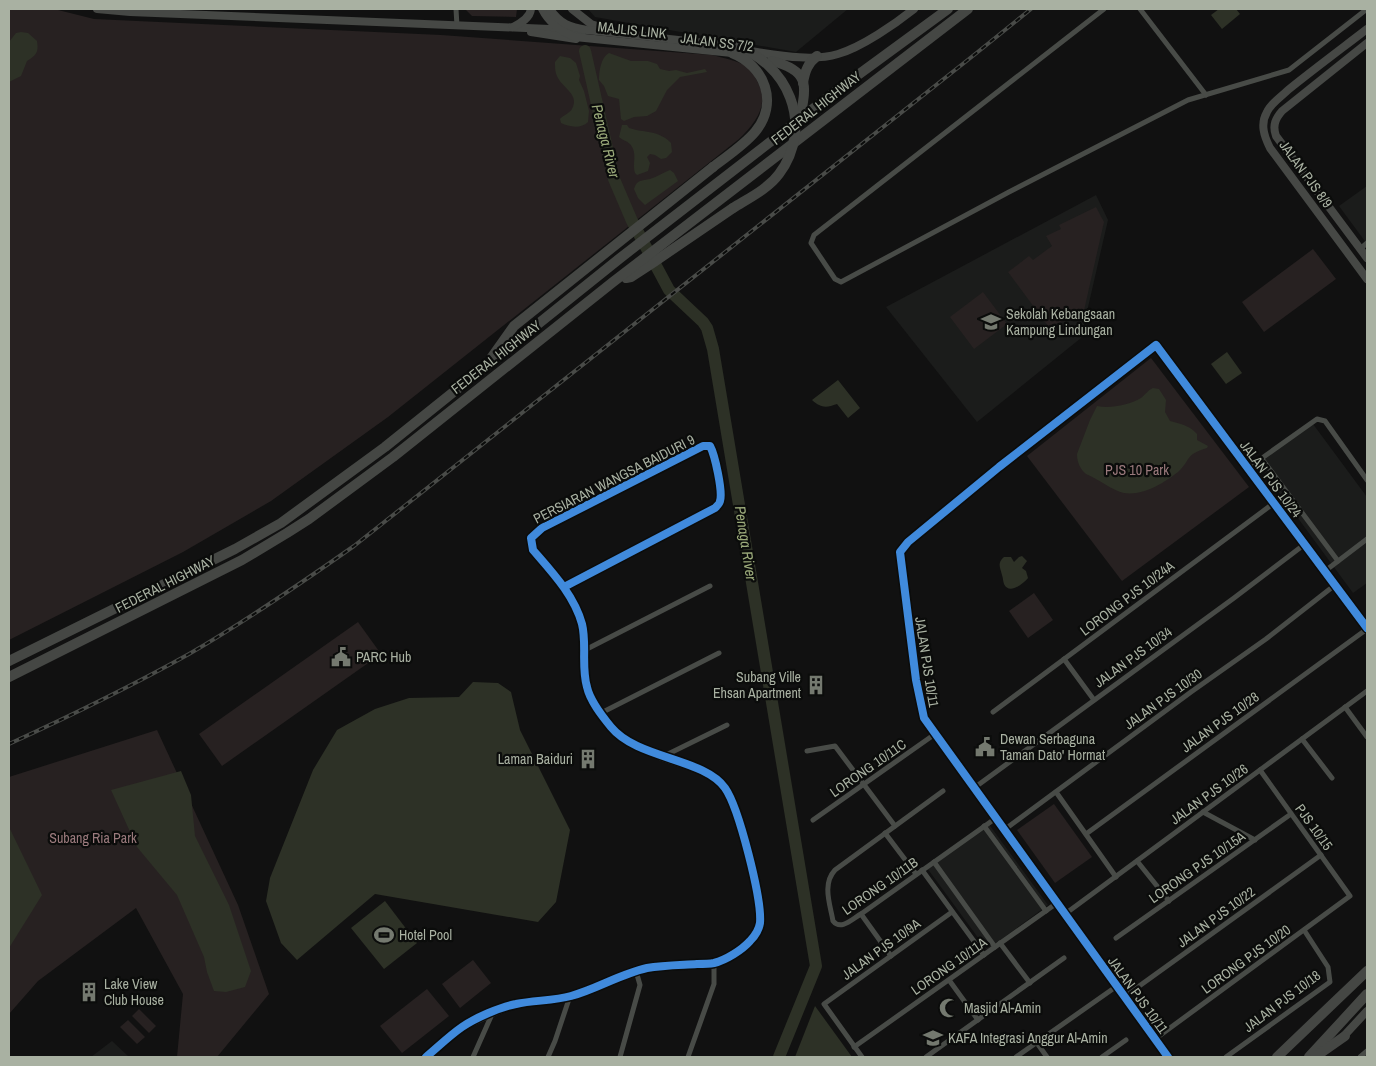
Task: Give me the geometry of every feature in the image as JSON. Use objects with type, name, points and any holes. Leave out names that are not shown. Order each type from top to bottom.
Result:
[{"type":"highway","name":"FEDERAL HIGHWAY","points":[[9,661],[235,549],[281,523],[384,447],[619,259],[800,119],[948,9]]},
{"type":"highway","name":"FEDERAL HIGHWAY","points":[[9,677],[242,560],[287,534],[393,457],[623,274],[968,9]]},
{"type":"highway","points":[[484,368],[514,326],[713,167],[757,129],[766,108],[766,93],[763,81],[752,64],[733,50]]},
{"type":"highway","points":[[613,282],[631,277],[762,190],[779,174],[790,152],[795,129],[794,112],[786,88],[782,79],[764,60],[751,52],[733,50]]},
{"type":"highway","points":[[803,83],[809,64],[817,56]]},
{"type":"highway","points":[[772,61],[789,65],[798,72],[803,83],[804,94],[800,119]]},
{"type":"highway","points":[[1277,1057],[1367,971]]},
{"type":"highway","points":[[1309,1057],[1367,994]]},
{"type":"highway","points":[[1314,1057],[1345,1036]]},
{"type":"street","name":"JALAN SS 7/2","points":[[97,9],[130,12],[550,29],[702,43],[802,58],[837,55],[855,48],[914,9]]},
{"type":"street","points":[[456,9],[457,26]]},
{"type":"street","points":[[511,28],[523,22],[531,9]]},
{"type":"street","name":"MAJLIS LINK","points":[[542,9],[549,20],[560,31],[574,37],[733,50]]},
{"type":"street","name":"MAJLIS LINK","points":[[550,9],[558,20],[568,27],[733,50]]},
{"type":"street","points":[[572,9],[591,24],[632,36]]},
{"type":"street","points":[[1104,9],[814,235],[812,243],[835,279],[841,282],[848,281],[1188,100],[1289,70],[1367,9]]},
{"type":"street","points":[[1140,9],[1206,95]]},
{"type":"street","name":"JALAN SS 7/2","points":[[511,28],[551,36],[772,61]]},
{"type":"street","name":"JALAN PJS 8/9","points":[[1367,29],[1271,106],[1266,112],[1264,120],[1264,134],[1270,148],[1367,279]]},
{"type":"street","name":"JALAN PJS 8/9","points":[[1367,43],[1282,110],[1274,126],[1276,136],[1367,258]]},
{"type":"street","points":[[1304,60],[1312,72]]},
{"type":"street","points":[[1264,134],[1274,126]]},
{"type":"street","points":[[1317,212],[1327,204]]},
{"type":"street","points":[[1360,249],[1367,243]]},
{"type":"street","name":"JALAN PJS 10/24","points":[[1156,345],[1367,628]]},
{"type":"street","name":"JALAN PJS 10/11","points":[[1156,345],[999,467],[908,542],[900,552],[921,710],[924,718],[1168,1057]]},
{"type":"street","points":[[1248,468],[1317,419],[1321,419],[1325,421],[1367,480]]},
{"type":"street","name":"PERSIARAN WANGSA BAIDURI 9","points":[[703,446],[710,446],[716,464],[721,495],[720,502],[716,508],[564,587],[533,550],[531,538],[542,528],[703,446]]},
{"type":"street","points":[[1262,458],[1338,561]]},
{"type":"street","name":"LORONG PJS 10/24A","points":[[993,712],[1274,503]]},
{"type":"street","points":[[1325,571],[1367,540]]},
{"type":"street","name":"JALAN PJS 10/34","points":[[974,788],[1305,544]]},
{"type":"street","name":"JALAN PJS 10/30","points":[[1004,830],[1266,639],[1336,585]]},
{"type":"street","points":[[585,650],[710,586]]},
{"type":"street","points":[[426,1057],[463,1026],[493,1012],[517,1004],[570,996],[636,971],[654,967],[714,963],[736,952],[750,942],[760,925],[760,910],[752,872],[735,809],[725,788],[714,777],[702,770],[662,757],[613,730],[586,686],[582,624],[564,587]]},
{"type":"street","name":"JALAN PJS 10/28","points":[[1086,834],[1367,628]]},
{"type":"street","points":[[601,713],[719,653]]},
{"type":"street","points":[[1064,659],[1094,700]]},
{"type":"street","name":"JALAN PJS 10/26","points":[[1065,914],[1367,691]]},
{"type":"street","points":[[1345,707],[1367,737]]},
{"type":"street","points":[[662,757],[727,725]]},
{"type":"street","name":"LORONG 10/11C","points":[[813,820],[935,734]]},
{"type":"street","points":[[1302,739],[1332,778]]},
{"type":"street","points":[[807,751],[835,746],[895,826]]},
{"type":"street","name":"PJS 10/15","points":[[1260,770],[1350,896]]},
{"type":"street","name":"LORONG 10/11B","points":[[943,791],[829,876],[827,885],[835,924],[843,925],[861,914],[996,818]]},
{"type":"street","points":[[1056,792],[1116,877]]},
{"type":"street","points":[[1203,812],[1255,840]]},
{"type":"street","name":"LORONG PJS 10/15A","points":[[1116,938],[1291,814]]},
{"type":"street","points":[[984,826],[1046,911]]},
{"type":"street","points":[[885,833],[916,874]]},
{"type":"street","name":"JALAN PJS 10/22","points":[[1124,996],[1321,856]]},
{"type":"street","points":[[1137,861],[1169,901]]},
{"type":"street","points":[[934,862],[1030,983]]},
{"type":"street","points":[[922,870],[984,955]]},
{"type":"street","name":"LORONG PJS 10/20","points":[[1155,1039],[1350,896]]},
{"type":"street","name":"LORONG 10/11A","points":[[854,1047],[1057,903]]},
{"type":"street","name":"JALAN PJS 10/9A","points":[[854,1047],[824,1004],[952,912]]},
{"type":"street","points":[[861,914],[891,956]]},
{"type":"street","name":"JALAN PJS 10/18","points":[[1226,1057],[1330,982],[1328,967],[1304,930]]},
{"type":"street","points":[[926,1057],[1064,958]]},
{"type":"street","points":[[688,1057],[714,984],[714,963]]},
{"type":"street","points":[[620,1057],[640,985],[636,971]]},
{"type":"street","points":[[949,980],[978,1020]]},
{"type":"street","points":[[1016,1057],[1117,986]]},
{"type":"street","points":[[548,1057],[570,996]]},
{"type":"street","points":[[1323,1057],[1367,1011]]},
{"type":"street","points":[[473,1057],[493,1012]]},
{"type":"street","points":[[1102,1057],[1126,1040]]},
{"type":"street","points":[[1037,1043],[1047,1057]]},
{"type":"street","points":[[854,1047],[862,1057]]},
{"type":"street","points":[[1360,1057],[1367,1050]]},
{"type":"shaded area","points":[[588,9],[848,9],[796,52],[595,17]]},
{"type":"shaded area","points":[[1219,9],[1236,9],[1240,14],[1222,29],[1211,15]]},
{"type":"shaded area","points":[[16,33],[28,33],[37,41],[38,48],[35,55],[27,61],[21,76],[9,82],[9,42]]},
{"type":"shaded area","points":[[609,53],[631,61],[648,61],[657,64],[660,69],[669,71],[676,70],[687,73],[705,69],[707,72],[680,77],[667,90],[656,111],[647,116],[634,117],[624,121],[621,119],[619,99],[608,96],[599,80],[602,61]]},
{"type":"shaded area","points":[[560,56],[570,58],[576,63],[580,76],[579,80],[589,111],[588,122],[582,126],[571,126],[561,123],[560,119],[572,109],[574,100],[556,74],[555,62]]},
{"type":"shaded area","points":[[622,125],[661,136],[671,143],[672,152],[666,158],[661,159],[650,154],[647,157],[650,163],[648,171],[637,175],[634,169],[634,151],[629,143],[619,137]]},
{"type":"shaded area","points":[[670,170],[678,181],[645,205],[638,198],[634,189],[637,184],[640,181],[653,178]]},
{"type":"shaded area","points":[[1367,186],[1367,244],[1339,206]]},
{"type":"shaded area","name":"Sekolah Kebangsaan Kampung Lindungan","points":[[1096,195],[1108,220],[1081,338],[977,422],[886,307]]},
{"type":"shaded area","points":[[1227,352],[1242,373],[1226,384],[1211,364]]},
{"type":"shaded area","points":[[838,380],[860,408],[848,418],[837,404],[824,406],[818,405],[812,400]]},
{"type":"shaded area","points":[[1153,388],[1159,389],[1166,400],[1165,412],[1170,421],[1191,429],[1197,434],[1197,440],[1208,446],[1191,455],[1178,472],[1153,488],[1138,493],[1120,492],[1086,474],[1079,465],[1077,454],[1097,406],[1113,407],[1131,403],[1141,398]]},
{"type":"shaded area","points":[[1313,424],[1367,497],[1367,583],[1353,593],[1258,464]]},
{"type":"shaded area","points":[[1022,556],[1027,561],[1022,568],[1026,571],[1028,578],[1020,585],[1009,589],[1004,584],[1000,561],[1004,557],[1011,557],[1014,562]]},
{"type":"shaded area","points":[[473,682],[498,683],[511,692],[520,730],[570,830],[556,902],[538,922],[375,894],[297,960],[281,943],[266,901],[270,878],[313,770],[337,730],[375,709],[409,698],[459,697]]},
{"type":"shaded area","points":[[181,771],[191,795],[195,836],[229,905],[251,971],[245,987],[226,992],[214,991],[204,957],[177,895],[137,847],[111,790]]},
{"type":"shaded area","points":[[988,823],[1048,905],[987,950],[927,868]]},
{"type":"shaded area","points":[[9,827],[42,895],[9,948]]},
{"type":"shaded area","name":"Hotel Pool","points":[[385,901],[417,943],[384,969],[351,928]]},
{"type":"shaded area","points":[[815,1006],[852,1057],[795,1057]]},
{"type":"shaded area","points":[[112,1041],[129,1057],[91,1057]]},
{"type":"green space","points":[[9,9],[54,9],[94,19],[441,35],[712,55],[746,66],[754,74],[762,93],[762,101],[755,121],[739,139],[388,417],[271,501],[183,552],[9,640]]},
{"type":"green space","points":[[465,9],[517,9],[516,17],[472,16]]},
{"type":"green space","points":[[1096,207],[1104,222],[1083,315],[1048,326],[1008,272],[1029,256],[1033,260],[1052,246],[1046,236],[1061,229],[1059,225]]},
{"type":"green space","points":[[1313,249],[1336,279],[1264,332],[1242,302]]},
{"type":"green space","points":[[983,292],[1007,324],[974,349],[950,317]]},
{"type":"green space","name":"PJS 10 Park","points":[[1151,358],[1249,487],[1122,581],[1027,456]]},
{"type":"green space","points":[[1034,593],[1053,620],[1028,638],[1009,611]]},
{"type":"green space","points":[[358,622],[381,654],[222,766],[199,734]]},
{"type":"green space","name":"Subang Ria Park","points":[[157,730],[238,905],[269,994],[217,1057],[177,1057],[183,994],[136,908],[38,981],[9,1014],[9,777]]},
{"type":"green space","points":[[1054,804],[1092,857],[1055,883],[1017,830]]},
{"type":"green space","points":[[473,960],[491,983],[460,1008],[442,984]]},
{"type":"green space","points":[[427,989],[449,1016],[402,1053],[380,1026]]},
{"type":"green space","points":[[139,1009],[156,1026],[149,1033],[132,1016]]},
{"type":"green space","points":[[128,1020],[145,1037],[137,1044],[120,1027]]},
{"type":"waterway","name":"Penaga River","points":[[585,51],[614,179],[632,221],[669,290],[707,328],[713,349],[816,966],[779,1057]]},
{"type":"railway","points":[[9,744],[100,701],[189,654],[273,602],[354,546],[1031,9]]},
{"type":"cycle path","points":[[1168,1057],[924,718],[916,680],[900,552],[908,542],[999,467],[1156,345],[1367,628]]},
{"type":"cycle path","points":[[426,1057],[462,1027],[510,1005],[571,996],[647,968],[719,962],[747,944],[758,930],[760,911],[749,854],[737,814],[725,788],[715,778],[702,770],[637,746],[623,738],[604,718],[594,703],[587,687],[584,672],[582,624],[574,603],[562,584],[533,550],[531,538],[542,528],[703,446],[710,446],[716,465],[721,496],[720,502],[715,508],[564,587]]},
{"type":"place","name":"Sekolah Kebangsaan Kampung Lindungan","points":[[991,322]]},
{"type":"place","name":"PARC Hub","points":[[341,657]]},
{"type":"place","name":"Subang Ville Ehsan Apartment","points":[[816,685]]},
{"type":"place","name":"Dewan Serbaguna Taman Dato' Hormat","points":[[985,747]]},
{"type":"place","name":"Laman Baiduri","points":[[588,759]]},
{"type":"place","name":"Hotel Pool","points":[[384,935]]},
{"type":"place","name":"Lake View Club House","points":[[89,992]]},
{"type":"place","name":"Masjid Al-Amin","points":[[949,1008]]},
{"type":"place","name":"KAFA Integrasi Anggur Al-Amin","points":[[933,1038]]}]
